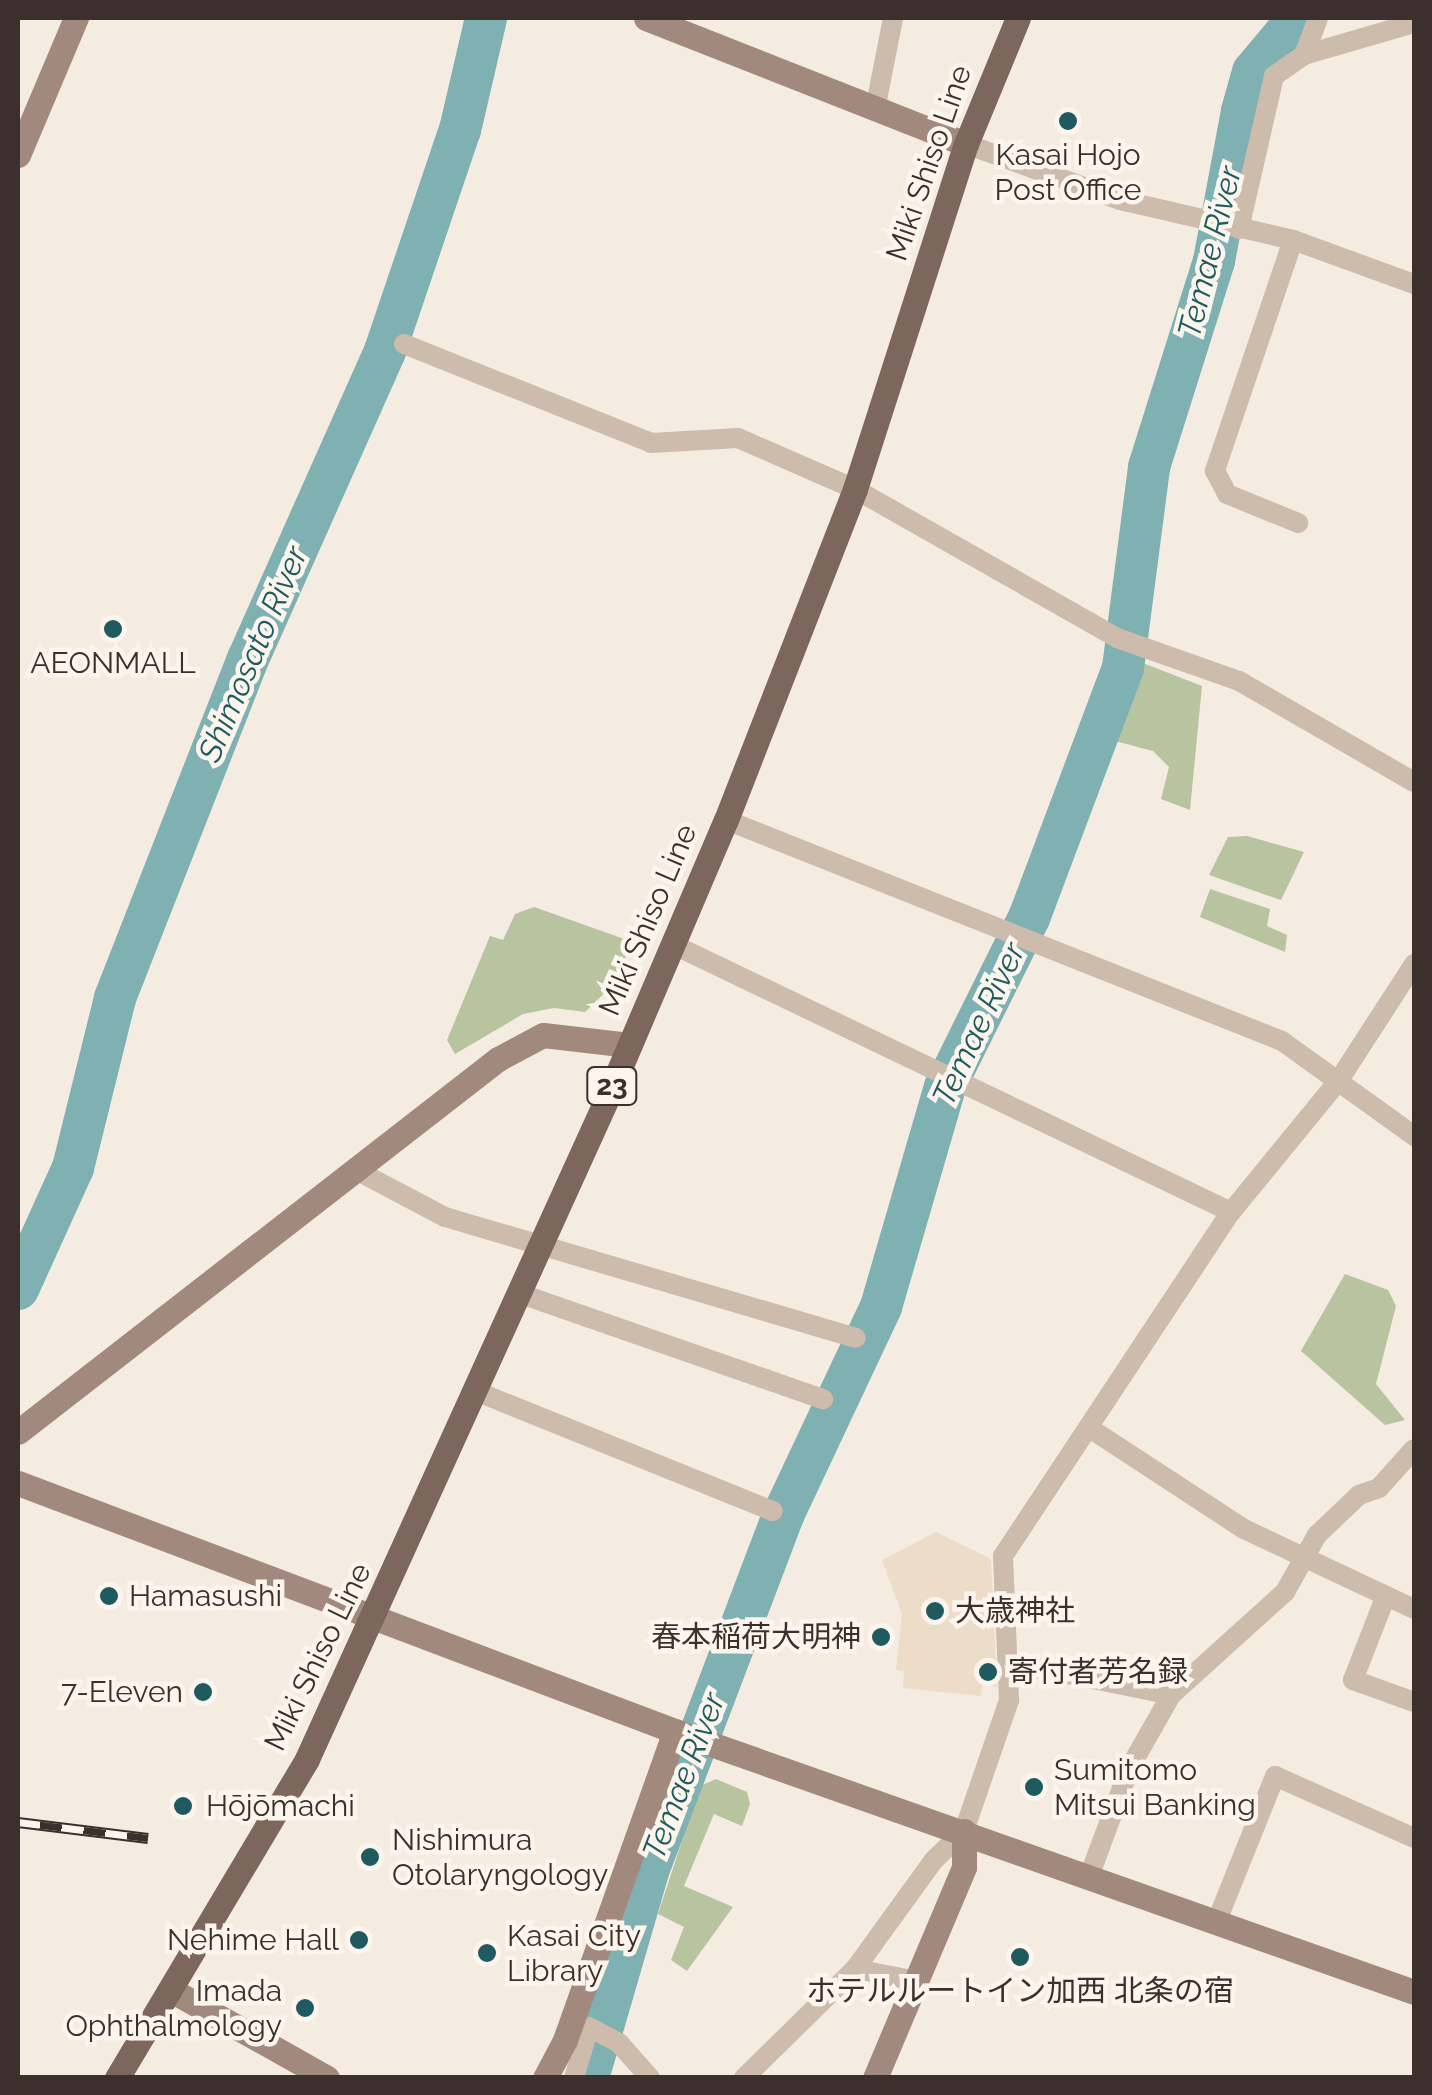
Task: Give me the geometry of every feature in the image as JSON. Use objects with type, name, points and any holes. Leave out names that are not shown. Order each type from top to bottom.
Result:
[{"type":"main road","name":"Miki Shiso Line","points":[[117,2078],[306,1759],[376,1617],[630,1045],[726,820],[855,489],[966,144],[1018,18]]},
{"type":"street","points":[[18,155],[76,18]]},
{"type":"street","points":[[646,18],[875,110],[1120,200],[1292,240],[1414,284]]},
{"type":"street","points":[[875,110],[893,18]]},
{"type":"street","points":[[1304,55],[1318,18]]},
{"type":"street","points":[[1239,230],[1264,98],[1274,76],[1304,55],[1414,23]]},
{"type":"street","points":[[1292,240],[1215,471],[1227,494],[1298,523]]},
{"type":"street","points":[[404,344],[651,443],[738,438],[855,489],[1126,642],[1239,680],[1414,782]]},
{"type":"street","points":[[726,820],[1027,944],[1282,1041],[1414,1136]]},
{"type":"street","points":[[672,944],[1231,1212]]},
{"type":"street","points":[[874,2078],[964,1867],[964,1831],[1008,1700],[1003,1556],[1091,1429],[1231,1212],[1339,1080],[1414,964]]},
{"type":"street","points":[[18,1432],[498,1059],[544,1035],[580,1034],[630,1045]]},
{"type":"street","points":[[354,1169],[445,1217],[856,1338]]},
{"type":"street","points":[[521,1294],[823,1398]]},
{"type":"street","points":[[478,1392],[773,1512]]},
{"type":"street","points":[[1091,1429],[1244,1530],[1414,1609]]},
{"type":"street","points":[[1090,1874],[1129,1769],[1170,1695],[1285,1592],[1316,1535],[1359,1495],[1379,1488],[1414,1449]]},
{"type":"street","points":[[18,1483],[676,1731],[1218,1918],[1414,1992]]},
{"type":"street","points":[[1385,1598],[1353,1680],[1414,1702]]},
{"type":"street","points":[[1008,1662],[1170,1695]]},
{"type":"street","points":[[545,2078],[565,2040],[676,1731]]},
{"type":"street","points":[[1218,1918],[1275,1776],[1414,1838]]},
{"type":"street","points":[[744,2078],[854,1969],[934,1860],[964,1831]]},
{"type":"street","points":[[854,1969],[916,1981]]},
{"type":"street","points":[[171,1990],[328,2078]]},
{"type":"street","points":[[574,2078],[589,2027],[613,2038],[650,2078]]},
{"type":"green space","points":[[1143,663],[1202,686],[1190,810],[1161,799],[1169,767],[1153,751],[1115,741]]},
{"type":"green space","points":[[1247,836],[1304,852],[1281,900],[1209,875],[1228,837]]},
{"type":"green space","points":[[1210,889],[1270,909],[1267,926],[1287,935],[1285,952],[1200,917]]},
{"type":"green space","points":[[534,907],[630,941],[619,979],[585,1012],[554,1008],[523,1014],[455,1054],[447,1040],[490,936],[503,940],[515,914]]},
{"type":"green space","points":[[1345,1274],[1388,1290],[1396,1306],[1376,1384],[1405,1420],[1385,1425],[1301,1351]]},
{"type":"green space","points":[[716,1779],[747,1792],[750,1804],[742,1826],[714,1814],[684,1886],[733,1907],[687,1971],[671,1960],[684,1927],[658,1914],[700,1786]]},
{"type":"shaded area","points":[[936,1532],[991,1559],[997,1687],[982,1685],[981,1696],[903,1688],[904,1672],[896,1670],[902,1614],[882,1560]]},
{"type":"waterway","name":"Shimosato River","points":[[18,1289],[73,1168],[115,998],[248,659],[385,351],[460,130],[486,18]]},
{"type":"waterway","name":"Temae River","points":[[588,2078],[648,1871],[784,1513],[881,1307],[945,1087],[1029,918],[1123,668],[1149,467],[1214,261],[1242,111],[1253,72],[1298,18]]},
{"type":"railway","points":[[18,1822],[148,1838]]},
{"type":"place","name":"Kasai Hojo Post Office","points":[[1068,121]]},
{"type":"place","name":"AEONMALL","points":[[113,629]]},
{"type":"place","name":"Hamasushi","points":[[109,1596]]},
{"type":"place","name":"大歳神社","points":[[935,1611]]},
{"type":"place","name":"春本稲荷大明神","points":[[881,1637]]},
{"type":"place","name":"寄付者芳名録","points":[[988,1672]]},
{"type":"place","name":"7-Eleven","points":[[203,1692]]},
{"type":"place","name":"Sumitomo Mitsui Banking","points":[[1034,1787]]},
{"type":"place","name":"Hōjōmachi","points":[[183,1806]]},
{"type":"place","name":"Nishimura Otolaryngology","points":[[370,1857]]},
{"type":"place","name":"Nehime Hall","points":[[359,1940]]},
{"type":"place","name":"Kasai City Library","points":[[487,1953]]},
{"type":"place","name":"ホテルルートイン加西 北条の宿","points":[[1020,1957]]},
{"type":"place","name":"Imada Ophthalmology","points":[[305,2008]]}]
